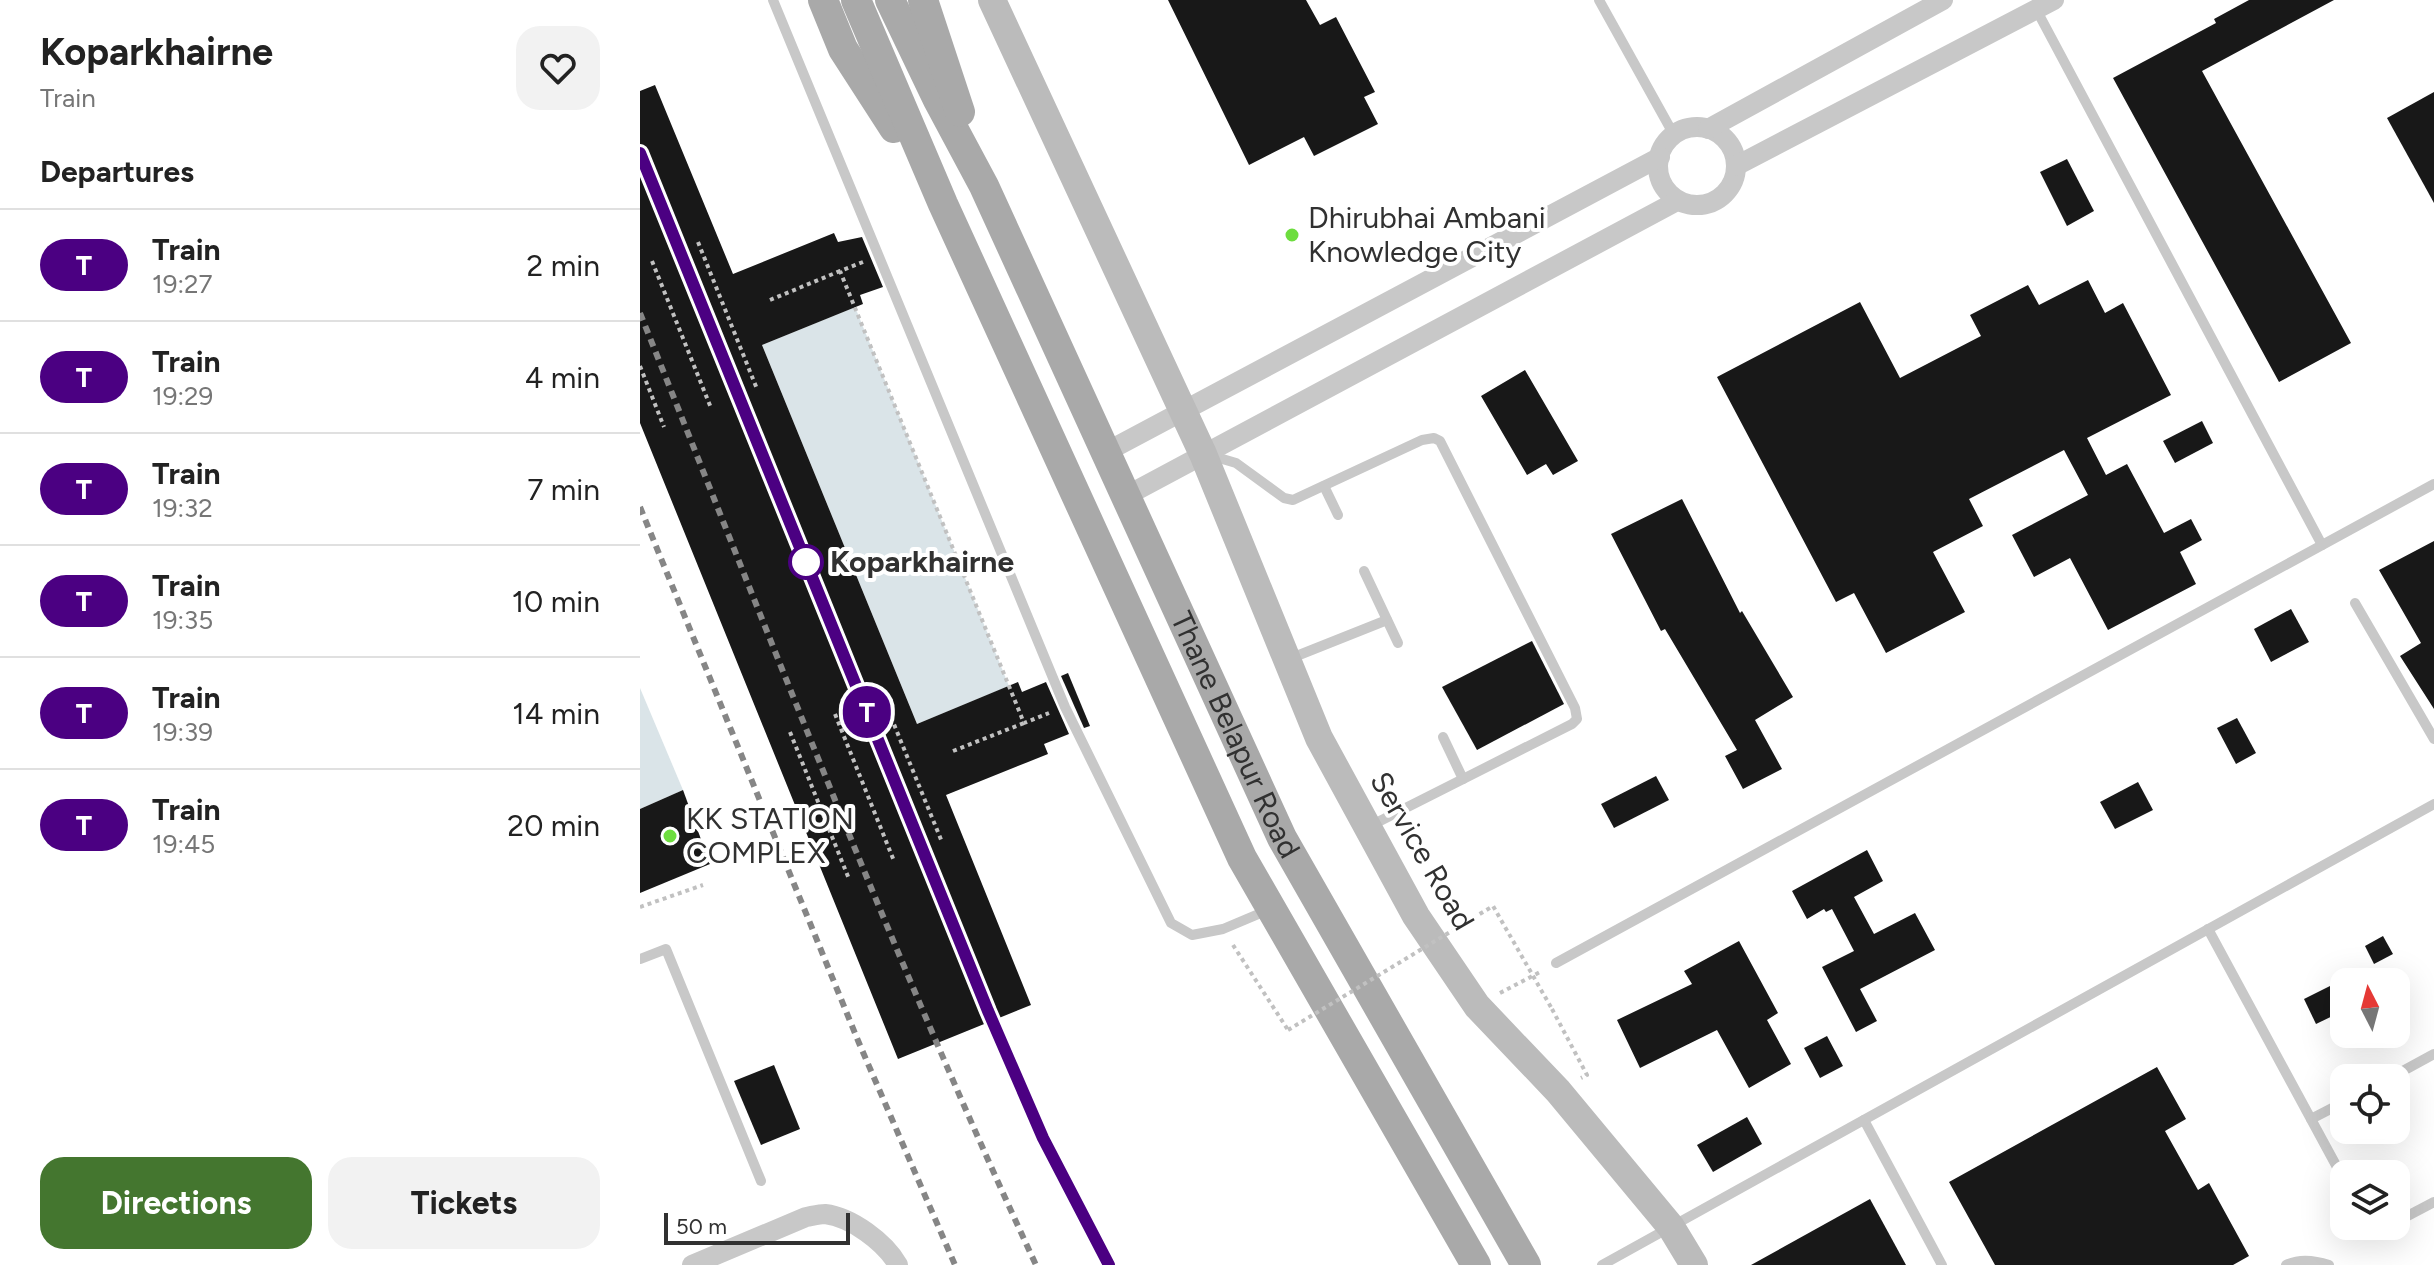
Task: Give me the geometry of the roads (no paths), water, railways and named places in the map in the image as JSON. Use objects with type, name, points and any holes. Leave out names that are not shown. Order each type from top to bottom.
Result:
[{"type":"main road","points":[[823,0],[843,49],[943,204]]},
{"type":"main road","points":[[856,0],[943,204]]},
{"type":"main road","points":[[923,0],[984,186]]},
{"type":"main road","points":[[895,11],[984,186]]},
{"type":"main road","name":"Thane Belapur Road","points":[[984,186],[1282,838],[1526,1265]]},
{"type":"main road","name":"Thane Belapur Road","points":[[943,204],[1235,843],[1270,910],[1476,1265]]},
{"type":"street","name":"Service Road","points":[[992,0],[1203,454],[1319,738],[1416,916],[1477,1006],[1558,1091],[1671,1227],[1694,1265]]},
{"type":"street","points":[[1708,129],[1943,0]]},
{"type":"street","points":[[1736,166],[2045,5]]},
{"type":"street","points":[[1126,496],[1677,201],[1705,204],[1717,199],[1727,191],[1734,179],[1736,166],[1728,142],[1708,129],[1696,127],[1674,135],[1665,144],[1660,157],[1661,181],[1677,201]]},
{"type":"street","points":[[1106,452],[1660,157]]},
{"type":"street","points":[[692,1265],[806,1217],[824,1214],[843,1220],[878,1241],[898,1265]]},
{"type":"lane","points":[[773,0],[1065,707],[1171,923],[1192,935],[1223,929],[1270,910]]},
{"type":"lane","points":[[1599,0],[1674,135]]},
{"type":"lane","points":[[2045,5],[2322,545]]},
{"type":"lane","points":[[1203,454],[1236,463],[1288,500],[1298,499],[1422,440],[1434,438],[1440,441],[1575,708],[1577,719],[1572,724],[1368,827]]},
{"type":"lane","points":[[1556,963],[2434,484]]},
{"type":"lane","points":[[1324,486],[1338,515]]},
{"type":"lane","points":[[1364,571],[1398,643]]},
{"type":"lane","points":[[2355,603],[2434,739]]},
{"type":"lane","points":[[1287,659],[1387,620]]},
{"type":"lane","points":[[1443,737],[1463,779]]},
{"type":"lane","points":[[1602,1265],[2434,804]]},
{"type":"lane","points":[[2208,929],[2333,1160]]},
{"type":"lane","points":[[640,959],[666,949],[761,1181]]},
{"type":"lane","points":[[2410,1067],[2434,1054]]},
{"type":"lane","points":[[2311,1119],[2330,1109]]},
{"type":"lane","points":[[1864,1120],[1942,1265]]},
{"type":"lane","points":[[2410,1215],[2434,1202]]},
{"type":"lane","points":[[2286,1265],[2295,1260],[2329,1265]]},
{"type":"railway","points":[[640,153],[988,1011],[1043,1138],[1109,1265]]},
{"type":"railway","points":[[640,313],[881,911],[1036,1265]]},
{"type":"railway","points":[[640,507],[859,1043],[955,1265]]},
{"type":"train","name":"T","points":[[640,153],[988,1011],[1043,1138],[1109,1265]]},
{"type":"place","name":"Dhirubhai Ambani Knowledge City","points":[[1292,235]]},
{"type":"place","name":"Koparkhairne","points":[[806,562]]},
{"type":"place","name":"KK STATION COMPLEX","points":[[670,836]]}]
